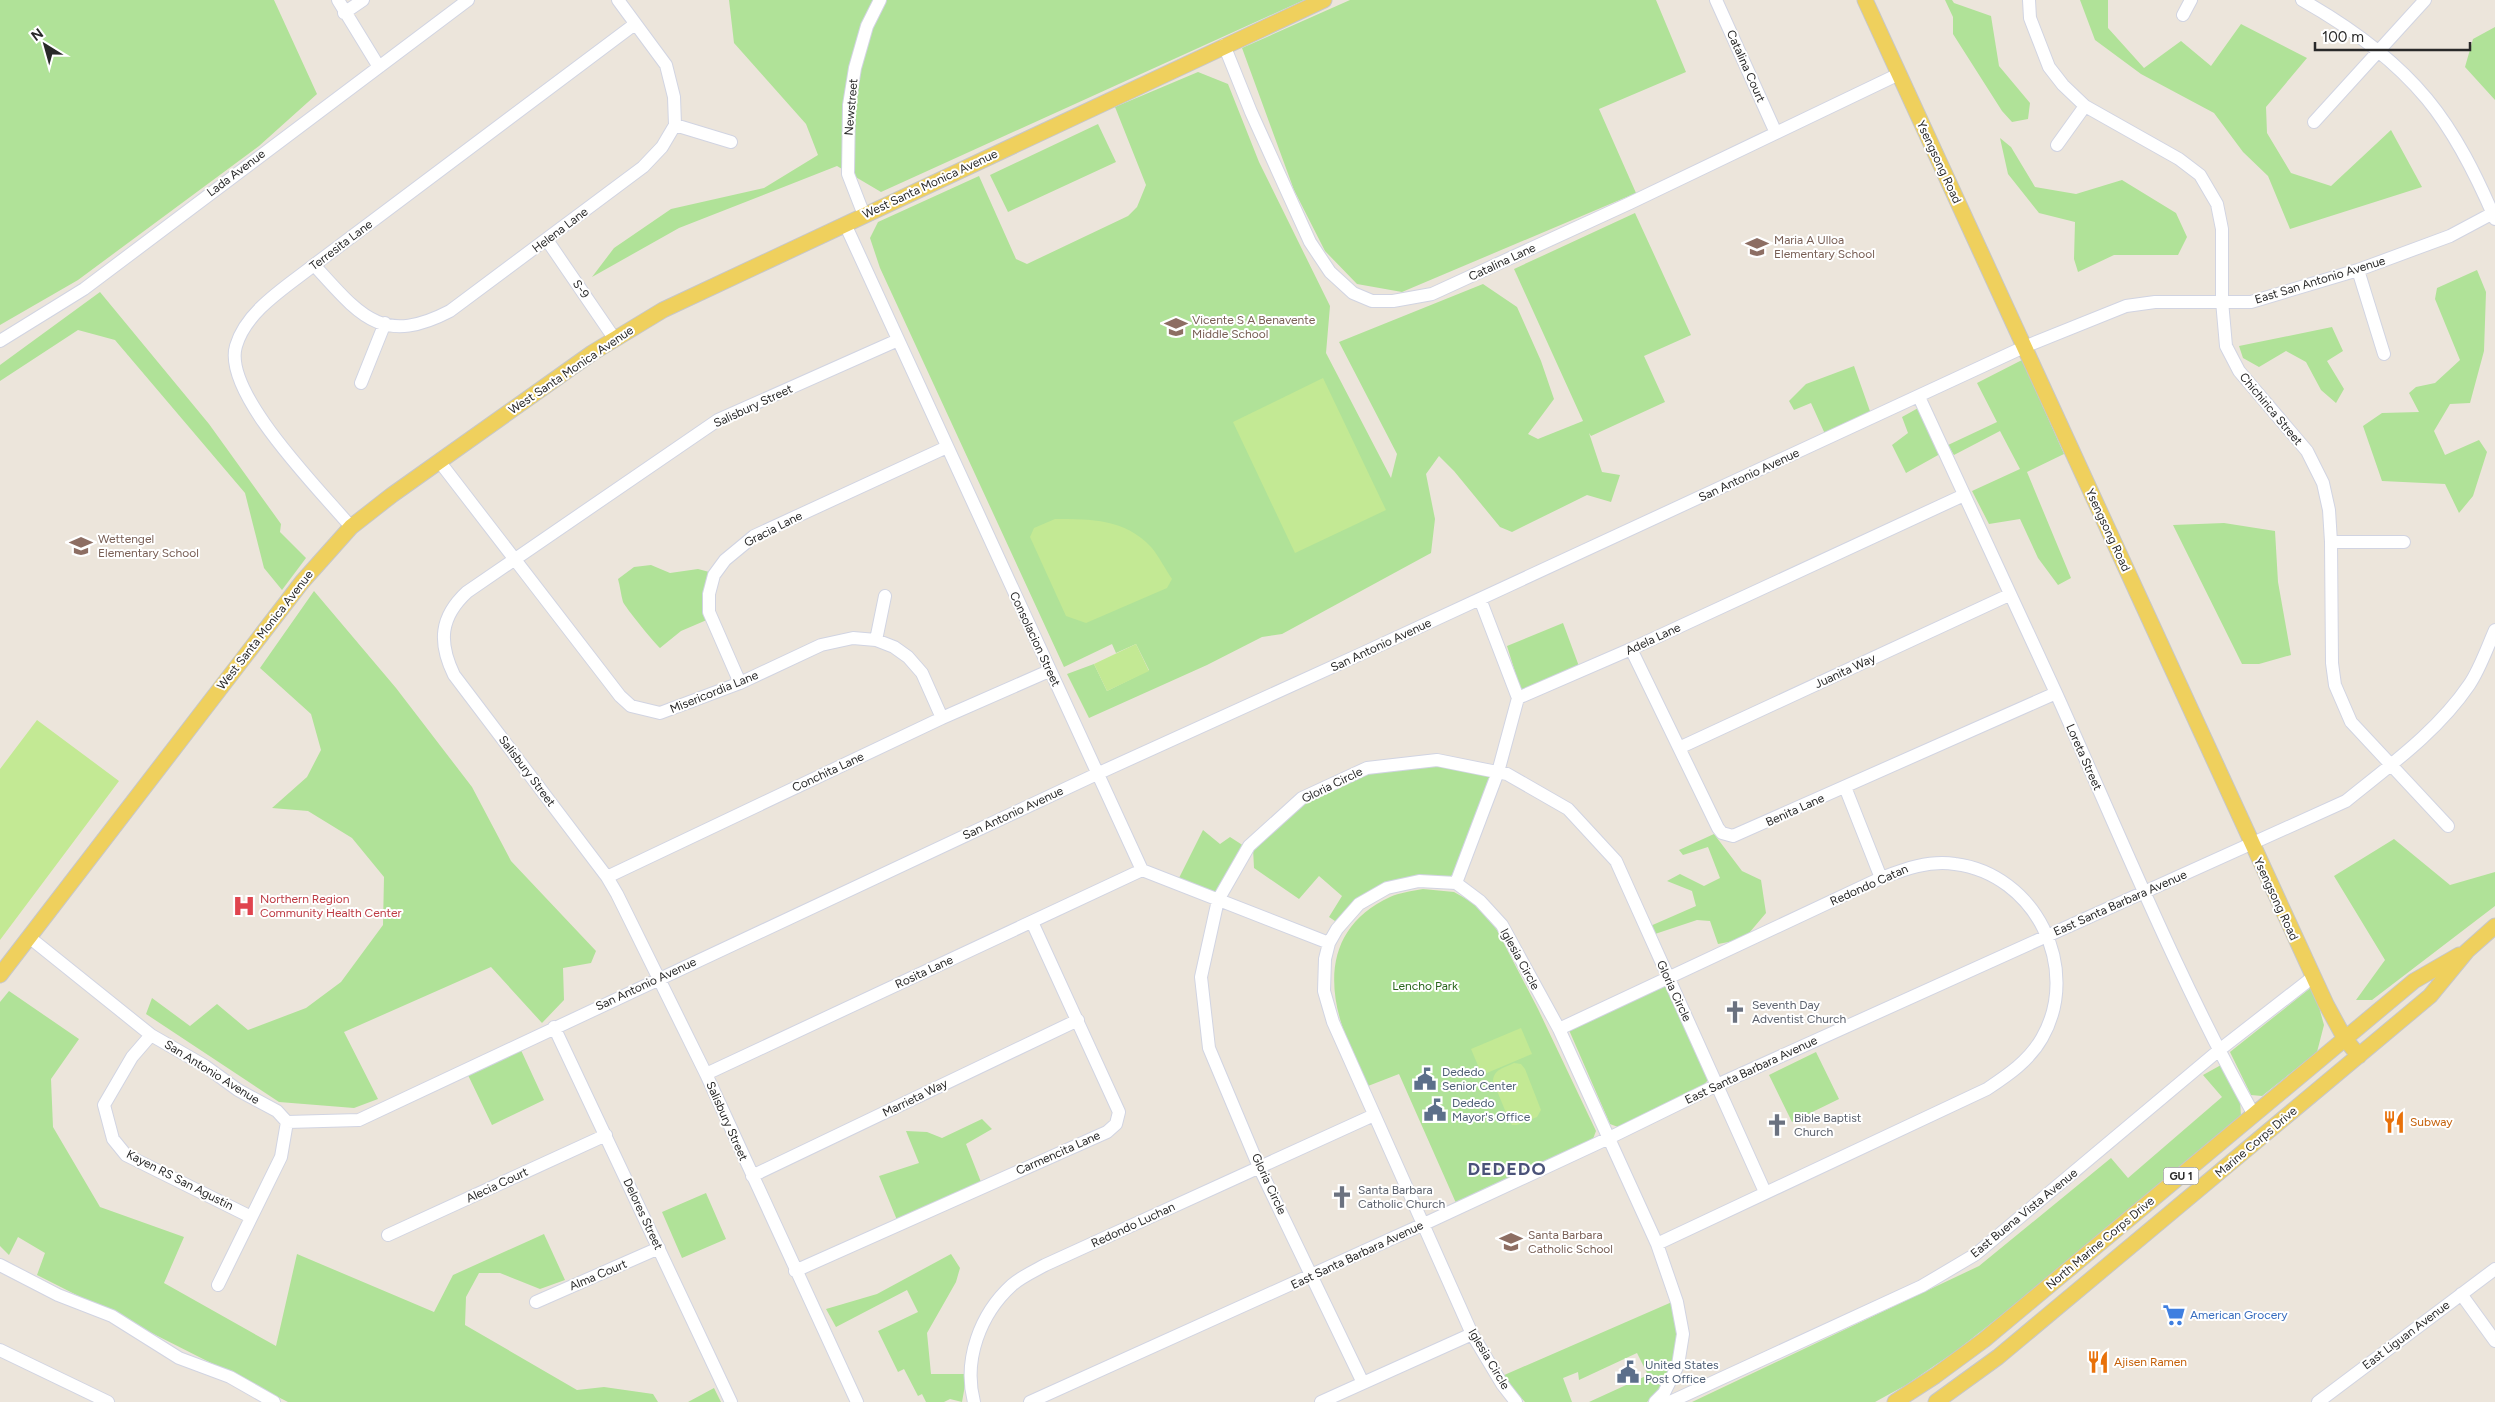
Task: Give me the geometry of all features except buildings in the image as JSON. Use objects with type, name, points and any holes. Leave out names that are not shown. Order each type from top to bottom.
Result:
[{"type":"main road","name":"West Santa Monica Avenue","points":[[0,975],[283,606],[352,527],[439,461],[614,338],[671,306],[1224,45],[1324,0]]},
{"type":"main road","name":"Ysengsong Road","points":[[1865,0],[2251,845],[2313,977],[2345,1039],[2359,1056]]},
{"type":"main road","name":"Marine Corps Drive","points":[[1936,1402],[1953,1398],[2430,996],[2467,951],[2495,926]]},
{"type":"main road","name":"North Marine Corps Drive","points":[[1895,1402],[1936,1376],[1984,1340],[2414,981],[2467,951]]},
{"type":"main road","points":[[1936,1376],[1953,1398]]},
{"type":"street","points":[[338,0],[344,13],[378,67]]},
{"type":"street","points":[[344,13],[364,0]]},
{"type":"street","name":"Lada Avenue","points":[[0,341],[84,289],[468,0]]},
{"type":"street","points":[[618,0],[666,65],[674,98],[675,124],[731,142]]},
{"type":"street","name":"Newstreet","points":[[864,215],[848,174],[849,105],[867,26],[880,0]]},
{"type":"street","name":"Catalina Court","points":[[1716,0],[1776,133]]},
{"type":"street","name":"Chichirica Street","points":[[2029,0],[2030,18],[2049,67],[2062,85],[2086,106],[2179,159],[2200,175],[2217,204],[2222,248],[2222,301],[2226,346],[2239,371],[2307,451],[2323,483],[2329,510],[2332,542],[2332,663],[2335,685],[2341,705],[2351,722],[2448,826]]},
{"type":"street","points":[[2183,16],[2191,0]]},
{"type":"street","points":[[2302,0],[2331,16],[2377,50],[2427,99],[2464,152],[2494,215]]},
{"type":"street","points":[[2314,122],[2377,50],[2425,0]]},
{"type":"street","name":"Terresita Lane","points":[[352,527],[259,418],[245,394],[235,371],[236,347],[248,323],[267,302],[635,24]]},
{"type":"street","name":"Catalina Lane","points":[[1224,45],[1250,112],[1310,242],[1330,272],[1353,293],[1372,301],[1392,301],[1432,294],[1630,204],[1899,74]]},
{"type":"street","points":[[2058,145],[2086,106]]},
{"type":"street","name":"Helena Lane","points":[[314,266],[356,311],[385,324],[401,328],[435,319],[450,311],[547,240],[642,167],[662,147],[675,124]]},
{"type":"street","name":"East San Antonio Avenue","points":[[2024,347],[2126,306],[2155,302],[2252,302],[2358,270],[2450,236],[2494,215]]},
{"type":"street","name":"Consolacion Street","points":[[845,224],[1142,870]]},
{"type":"street","name":"S-9","points":[[547,240],[614,338]]},
{"type":"street","points":[[2358,270],[2384,354]]},
{"type":"street","points":[[361,383],[385,324]]},
{"type":"street","name":"Salisbury Street","points":[[857,1402],[795,1271],[706,1074],[607,877],[454,675],[446,658],[443,640],[446,621],[454,604],[467,592],[718,420],[898,340]]},
{"type":"street","name":"San Antonio Avenue","points":[[29,938],[151,1035],[205,1066],[238,1090],[277,1110],[287,1122],[359,1120],[554,1026],[2024,347]]},
{"type":"street","name":"Loreta Street","points":[[1919,397],[2056,693],[2144,894],[2218,1051],[2254,1115]]},
{"type":"street","name":"Gracia Lane","points":[[740,683],[710,612],[709,594],[714,575],[725,560],[754,536],[947,447]]},
{"type":"street","name":"Misericordia Lane","points":[[439,461],[620,696],[632,706],[660,713],[740,683],[821,644],[853,638],[876,640],[894,647],[908,657],[922,673],[942,718]]},
{"type":"street","name":"Adela Lane","points":[[1518,698],[1631,649],[1964,495]]},
{"type":"street","points":[[2332,542],[2404,542]]},
{"type":"street","name":"Juanita Way","points":[[1681,747],[2009,594]]},
{"type":"street","points":[[876,640],[886,596]]},
{"type":"street","points":[[1456,883],[1498,772],[1518,698],[1480,599]]},
{"type":"street","name":"East Santa Barbara Avenue","points":[[1030,1402],[1424,1224],[1609,1138],[1717,1085],[2048,935],[2144,894],[2346,801],[2391,765],[2448,713],[2470,684],[2494,634]]},
{"type":"street","name":"Benita Lane","points":[[1631,649],[1681,747],[1718,828],[1727,836],[1739,835],[2056,693]]},
{"type":"street","name":"Conchita Lane","points":[[607,877],[942,718],[1049,670]]},
{"type":"street","name":"Gloria Circle","points":[[1363,1383],[1313,1275],[1259,1167],[1209,1048],[1201,977],[1218,900],[1249,846],[1302,798],[1366,768],[1437,760],[1506,774],[1568,809],[1616,861],[1765,1192]]},
{"type":"street","points":[[1845,787],[1881,878]]},
{"type":"street","name":"Redondo Catan","points":[[1559,1029],[1668,980],[1881,878],[1917,865],[1955,864],[1992,875],[2023,897],[2045,928],[2056,964],[2056,1002],[2042,1038],[2019,1068],[1987,1089],[1656,1244]]},
{"type":"street","points":[[1142,870],[1329,944]]},
{"type":"street","name":"Rosita Lane","points":[[706,1074],[1142,870]]},
{"type":"street","name":"Iglesia Circle","points":[[1516,1402],[1502,1384],[1472,1334],[1333,1022],[1324,991],[1325,959],[1329,944],[1337,929],[1359,904],[1387,888],[1419,882],[1456,883],[1480,901],[1502,925],[1559,1029],[1656,1244],[1677,1302],[1683,1334],[1678,1365],[1664,1393],[1655,1402]]},
{"type":"street","name":"Carmencita Lane","points":[[795,1271],[1112,1129],[1119,1118],[1119,1112],[1032,922]]},
{"type":"street","name":"East Buena Vista Avenue","points":[[1670,1402],[1922,1286],[1976,1254],[2218,1051],[2313,977]]},
{"type":"street","name":"Marrieta Way","points":[[752,1176],[1078,1020]]},
{"type":"street","name":"Delores Street","points":[[554,1026],[731,1402]]},
{"type":"street","name":"Kayen RS San Agustin","points":[[151,1035],[132,1057],[104,1105],[113,1139],[126,1155],[251,1217]]},
{"type":"street","name":"Redondo Luchan","points":[[974,1402],[970,1387],[972,1349],[987,1314],[1012,1284],[1045,1265],[1374,1114]]},
{"type":"street","points":[[218,1285],[281,1157],[287,1122]]},
{"type":"street","name":"Alecia Court","points":[[388,1236],[606,1135]]},
{"type":"street","name":"Alma Court","points":[[536,1302],[659,1248]]},
{"type":"street","points":[[0,1265],[58,1295],[112,1316],[179,1358],[230,1377],[274,1402]]},
{"type":"street","name":"East Liguan Avenue","points":[[2318,1402],[2334,1398],[2461,1294],[2495,1269]]},
{"type":"street","points":[[2461,1294],[2495,1340]]},
{"type":"street","points":[[1321,1402],[1472,1334]]},
{"type":"street","points":[[0,1350],[108,1402]]},
{"type":"green space","points":[[0,0],[274,0],[317,94],[259,146],[78,280],[0,325]]},
{"type":"green space","points":[[729,0],[1304,0],[881,192],[837,166],[679,228],[592,277],[614,248],[671,209],[764,188],[818,155],[806,124],[734,43]]},
{"type":"green space","points":[[1350,0],[1656,0],[1686,72],[1599,109],[1636,193],[1402,292],[1357,284],[1325,251],[1294,190],[1242,48]]},
{"type":"green space","points":[[1945,0],[1952,0],[1954,3],[1991,16],[1999,66],[2030,103],[2028,119],[2012,122],[2002,111],[1953,34],[1953,17]]},
{"type":"green space","points":[[2080,0],[2108,0],[2108,28],[2144,68],[2181,41],[2211,66],[2241,24],[2307,58],[2266,107],[2267,133],[2291,173],[2331,186],[2391,130],[2422,187],[2290,229],[2268,176],[2243,152],[2214,113],[2141,74],[2095,40]]},
{"type":"green space","points":[[2495,27],[2495,100],[2465,67],[2473,39]]},
{"type":"green space","points":[[1198,72],[1228,84],[1259,162],[1330,306],[1326,353],[1391,478],[1397,454],[1339,342],[1483,284],[1517,307],[1541,361],[1554,399],[1528,434],[1538,439],[1583,421],[1514,269],[1635,213],[1691,335],[1644,356],[1665,402],[1591,436],[1589,433],[1602,472],[1620,475],[1611,502],[1587,495],[1512,532],[1500,527],[1454,471],[1439,456],[1426,474],[1435,519],[1431,553],[1282,634],[1262,637],[1207,665],[1089,718],[1067,674],[1094,664],[1107,691],[1149,670],[1136,644],[1116,653],[1112,644],[1064,667],[880,268],[870,238],[878,222],[979,176],[1016,259],[1027,264],[1128,216],[1137,207],[1146,185],[1115,107]]},
{"type":"green space","points":[[1098,124],[1116,162],[1008,212],[990,175]]},
{"type":"green space","points":[[2000,138],[2011,147],[2035,187],[2076,194],[2122,180],[2176,213],[2187,237],[2178,255],[2114,255],[2078,272],[2074,259],[2075,222],[2039,213],[2008,174]]},
{"type":"green space","points":[[2477,270],[2486,292],[2484,351],[2470,403],[2450,404],[2434,431],[2445,455],[2479,440],[2487,452],[2473,496],[2459,513],[2445,484],[2382,481],[2363,426],[2382,413],[2419,412],[2409,393],[2416,387],[2435,383],[2460,360],[2435,299],[2437,288]]},
{"type":"green space","points":[[100,292],[209,424],[281,524],[280,532],[306,558],[282,590],[264,568],[245,493],[115,340],[78,330],[0,381],[0,365]]},
{"type":"green space","points":[[2332,327],[2343,351],[2327,361],[2344,389],[2336,403],[2321,390],[2306,362],[2286,351],[2259,367],[2243,358],[2239,346]]},
{"type":"green space","points":[[2022,360],[2064,454],[2027,472],[2071,578],[2058,585],[2038,558],[2020,519],[1989,524],[1972,491],[2020,469],[2000,431],[1954,455],[1948,445],[1997,422],[1977,383]]},
{"type":"green space","points":[[1854,366],[1871,414],[1825,434],[1811,403],[1794,410],[1789,401],[1806,384]]},
{"type":"green space","points":[[1323,378],[1386,510],[1295,553],[1233,422]]},
{"type":"green space","points":[[1920,407],[1940,454],[1906,473],[1892,445],[1908,433],[1902,417]]},
{"type":"green space","points":[[1055,519],[1082,519],[1107,522],[1130,531],[1151,547],[1159,558],[1172,579],[1167,588],[1086,623],[1066,616],[1030,537],[1034,528]]},
{"type":"green space","points":[[2224,523],[2275,531],[2278,582],[2291,655],[2259,664],[2242,664],[2173,525]]},
{"type":"green space","points":[[651,565],[670,573],[698,569],[713,573],[709,619],[681,631],[660,648],[623,602],[618,579],[634,567]]},
{"type":"green space","points":[[314,591],[396,688],[472,787],[511,861],[596,951],[591,963],[563,968],[564,1000],[542,1023],[491,967],[344,1032],[378,1099],[354,1108],[279,1102],[146,1014],[152,998],[190,1026],[217,1004],[248,1030],[306,1008],[341,982],[383,925],[384,877],[352,838],[308,811],[272,808],[307,777],[321,750],[311,714],[260,668]]},
{"type":"green space","points":[[1563,623],[1580,669],[1521,691],[1507,646]]},
{"type":"green space","points":[[1136,644],[1149,671],[1107,691],[1094,664]]},
{"type":"green space","points":[[37,720],[119,781],[0,940],[0,769]]},
{"type":"green space","points":[[1437,762],[1494,776],[1454,881],[1386,885],[1338,923],[1329,917],[1342,896],[1319,876],[1299,899],[1254,868],[1253,848],[1304,799],[1367,771]]},
{"type":"green space","points":[[1203,830],[1220,844],[1230,837],[1244,846],[1216,893],[1179,878]]},
{"type":"green space","points":[[1714,834],[1742,871],[1761,880],[1766,913],[1744,939],[1718,944],[1710,921],[1697,920],[1655,934],[1648,927],[1696,906],[1692,891],[1667,881],[1680,874],[1704,886],[1720,878],[1708,847],[1683,855],[1679,850]]},
{"type":"green space","points":[[2394,839],[2450,885],[2495,872],[2495,906],[2372,1000],[2356,1000],[2385,960],[2334,876]]},
{"type":"green space","name":"Lencho Park","points":[[1423,889],[1454,892],[1477,905],[1497,930],[1538,1009],[1596,1131],[1593,1139],[1456,1203],[1399,1074],[1368,1086],[1340,1019],[1334,981],[1340,947],[1347,932],[1358,919],[1372,907],[1390,897]]},
{"type":"green space","points":[[1666,986],[1708,1080],[1700,1089],[1618,1127],[1610,1124],[1569,1030]]},
{"type":"green space","points":[[2313,986],[2324,1025],[2317,1052],[2262,1096],[2251,1095],[2230,1052]]},
{"type":"green space","points":[[9,991],[79,1039],[51,1079],[53,1127],[100,1207],[184,1237],[164,1283],[276,1346],[297,1254],[434,1312],[453,1275],[544,1234],[565,1280],[540,1289],[500,1273],[479,1273],[466,1297],[465,1325],[577,1390],[604,1387],[653,1394],[658,1402],[288,1402],[37,1275],[45,1253],[18,1237],[9,1255],[0,1246],[0,1002]]},
{"type":"green space","points":[[1521,1028],[1532,1054],[1482,1075],[1471,1049]]},
{"type":"green space","points":[[520,1048],[544,1100],[492,1125],[467,1073]]},
{"type":"green space","points":[[1816,1052],[1839,1099],[1792,1122],[1769,1075]]},
{"type":"green space","points":[[1514,1063],[1521,1064],[1525,1069],[1541,1110],[1537,1117],[1517,1125],[1512,1125],[1509,1120],[1493,1081],[1497,1071]]},
{"type":"green space","points":[[2221,1065],[2240,1100],[2241,1116],[2056,1272],[1956,1351],[1906,1385],[1875,1402],[1692,1402],[1979,1266],[2111,1158],[2128,1178],[2222,1097],[2203,1075]]},
{"type":"green space","points":[[982,1119],[992,1129],[966,1144],[981,1182],[897,1220],[879,1176],[919,1163],[906,1131],[927,1132],[942,1138]]},
{"type":"green space","points":[[706,1193],[726,1239],[682,1258],[662,1212]]},
{"type":"green space","points":[[951,1254],[960,1268],[956,1282],[927,1333],[931,1374],[967,1374],[962,1402],[950,1399],[944,1402],[926,1402],[922,1394],[918,1396],[904,1369],[898,1372],[878,1331],[918,1312],[907,1290],[836,1327],[826,1309],[877,1294]]},
{"type":"green space","points":[[1672,1302],[1677,1345],[1676,1356],[1667,1379],[1647,1402],[1589,1402],[1648,1375],[1637,1353],[1579,1380],[1578,1372],[1563,1378],[1572,1402],[1525,1402],[1502,1376]]},
{"type":"green space","points":[[714,1388],[721,1402],[688,1402]]},
{"type":"place","name":"Maria A Ulloa Elementary School","points":[[1757,247]]},
{"type":"place","name":"Vicente S A Benavente Middle School","points":[[1176,327]]},
{"type":"place","name":"Wettengel Elementary School","points":[[81,546]]},
{"type":"place","name":"Northern Region Community Health Center","points":[[244,906]]},
{"type":"place","name":"Seventh Day Adventist Church","points":[[1735,1012]]},
{"type":"place","name":"Dededo Senior Center","points":[[1425,1079]]},
{"type":"place","name":"Dededo Mayor's Office","points":[[1435,1110]]},
{"type":"place","name":"Subway","points":[[2394,1122]]},
{"type":"place","name":"Bible Baptist Church","points":[[1777,1125]]},
{"type":"place","name":"Santa Barbara Catholic Church","points":[[1342,1197]]},
{"type":"place","name":"Santa Barbara Catholic School","points":[[1511,1242]]},
{"type":"place","name":"American Grocery","points":[[2174,1315]]},
{"type":"place","name":"Ajisen Ramen","points":[[2098,1362]]},
{"type":"place","name":"United States Post Office","points":[[1628,1372]]},
{"type":"district","name":"DEDEDO","points":[[1507,1169]]}]
